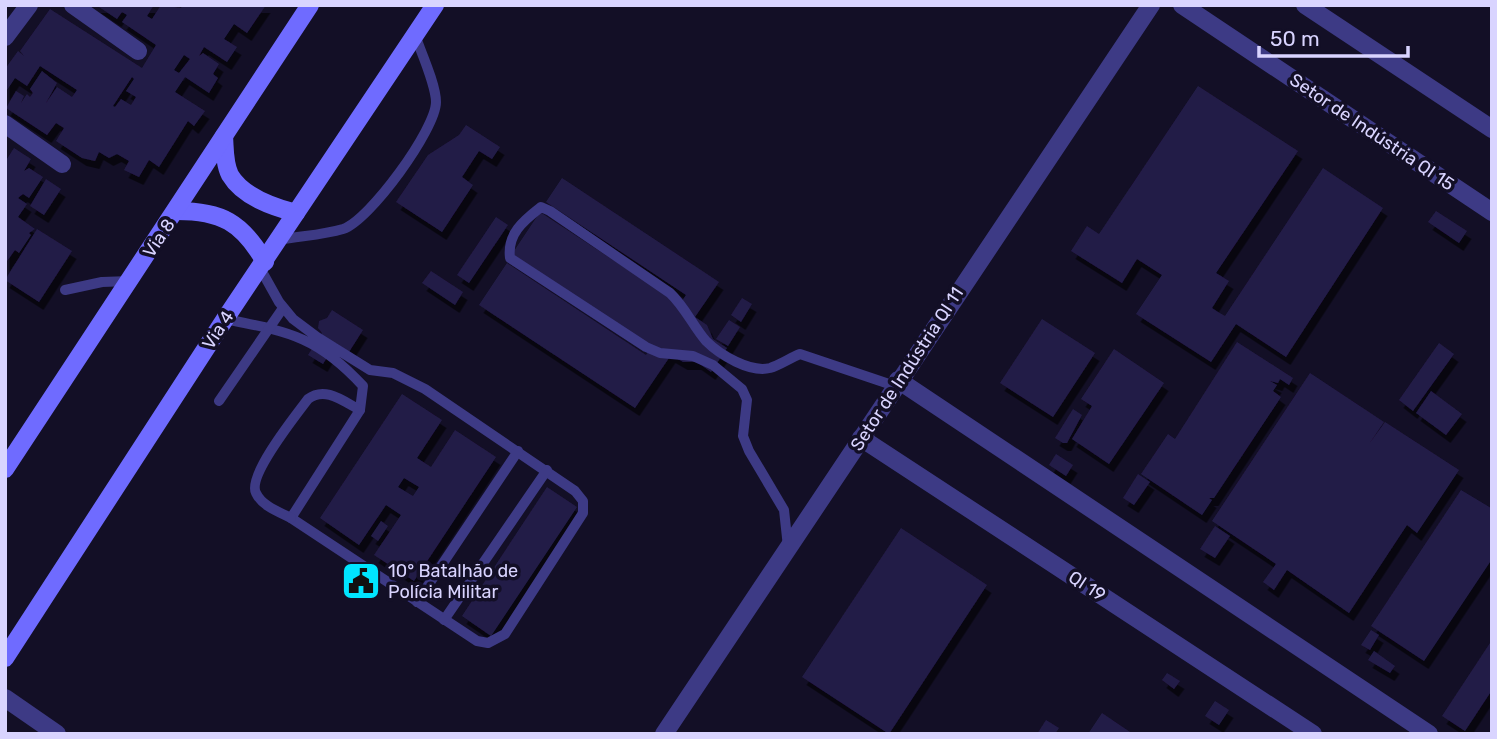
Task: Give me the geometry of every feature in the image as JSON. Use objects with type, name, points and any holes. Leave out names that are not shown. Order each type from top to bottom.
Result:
[{"type":"main road","name":"Via 8","points":[[5,469],[310,5]]},
{"type":"main road","name":"Via 4","points":[[5,658],[225,319],[435,5]]},
{"type":"main road","points":[[224,136],[226,161],[231,176],[265,205],[296,213]]},
{"type":"main road","points":[[177,211],[205,211],[230,221],[256,246],[262,265]]},
{"type":"street","points":[[5,37],[29,5]]},
{"type":"street","points":[[73,5],[138,51]]},
{"type":"street","name":"Setor de Indústria QI 11","points":[[664,734],[1151,5]]},
{"type":"street","name":"Setor de Indústria QI 15","points":[[1182,5],[1492,212]]},
{"type":"street","points":[[1305,5],[1492,129]]},
{"type":"street","points":[[5,124],[62,164]]},
{"type":"street","points":[[896,383],[1429,734]]},
{"type":"street","name":"QI 19","points":[[861,438],[1313,734]]},
{"type":"street","points":[[5,698],[57,734]]},
{"type":"lane","points":[[279,240],[344,228],[365,216],[380,201],[433,118],[436,100],[415,35]]},
{"type":"lane","points":[[788,550],[784,510],[749,452],[743,436],[747,400],[742,388],[713,365],[693,356],[660,353],[646,346],[510,258],[508,245],[520,224],[541,207],[550,211],[670,293],[685,308],[706,340],[721,353],[755,369],[769,368],[800,354],[896,383]]},
{"type":"lane","points":[[262,265],[283,308],[317,337],[369,370],[393,373],[425,389],[547,470],[575,491],[583,501],[583,513],[505,635],[488,643],[477,641],[264,503],[256,494],[255,476],[308,398],[316,392],[324,392],[360,410]]},
{"type":"lane","points":[[65,290],[102,282],[130,281]]},
{"type":"lane","points":[[219,401],[283,308]]},
{"type":"lane","points":[[225,319],[270,327],[314,343],[343,364],[363,386],[360,410],[291,519]]},
{"type":"lane","points":[[417,602],[519,451]]},
{"type":"lane","points":[[444,620],[547,470]]},
{"type":"building","points":[[96,5],[154,5],[147,16],[152,19],[161,5],[181,8],[183,5],[266,5],[247,33],[234,24],[224,39],[237,47],[227,62],[204,47],[199,56],[203,53],[219,64],[213,74],[218,78],[209,93],[185,77],[175,92],[205,111],[194,126],[188,121],[159,167],[149,160],[139,177],[124,170],[129,161],[117,154],[109,158],[99,152],[95,161],[82,158],[56,141],[64,128],[56,123],[47,135],[6,108],[16,91],[24,96],[21,103],[27,94],[30,97],[33,93],[30,89],[42,71],[57,83],[46,103],[57,87],[72,97],[77,90],[40,66],[27,86],[15,78],[5,93],[5,69],[18,51],[24,56],[20,51],[50,9],[142,68],[156,45],[122,22],[127,15],[122,12],[117,19]],"holes":[[[184,55],[190,59],[179,73],[174,70]],[[132,77],[134,79],[126,91],[136,97],[131,105],[121,99],[113,106]]]},
{"type":"building","points":[[1198,86],[1298,151],[1216,273],[1229,281],[1212,308],[1218,312],[1225,316],[1323,168],[1383,208],[1286,357],[1236,324],[1211,362],[1136,314],[1162,275],[1137,259],[1122,283],[1071,251],[1087,226],[1099,234]]},
{"type":"building","points":[[466,125],[500,147],[492,159],[479,151],[462,177],[473,185],[442,232],[396,202],[428,155],[459,135]]},
{"type":"building","points":[[14,148],[31,159],[24,171],[29,168],[43,177],[29,198],[23,194],[18,198],[27,204],[18,217],[35,229],[29,233],[31,235],[19,253],[15,250],[5,264],[5,162]]},
{"type":"building","points":[[562,178],[719,282],[695,317],[707,325],[713,339],[727,348],[711,372],[697,362],[683,362],[671,355],[635,408],[479,305],[507,263],[646,355],[652,346],[512,254],[540,212],[680,304],[686,295],[546,202]]},
{"type":"building","points":[[46,179],[61,189],[44,215],[30,206]]},
{"type":"building","points":[[1436,211],[1467,231],[1459,243],[1428,222]]},
{"type":"building","points":[[496,217],[508,225],[469,283],[457,275]]},
{"type":"building","points":[[37,229],[72,251],[39,302],[5,280]]},
{"type":"building","points":[[431,271],[463,292],[455,305],[422,283]]},
{"type":"building","points":[[742,298],[752,304],[741,322],[731,315]]},
{"type":"building","points":[[332,310],[363,330],[349,352],[336,343],[323,364],[308,355],[322,333],[318,328],[319,321],[327,318]]},
{"type":"building","points":[[1042,319],[1095,353],[1053,417],[1000,383]]},
{"type":"building","points":[[729,320],[740,327],[728,346],[716,339]]},
{"type":"building","points":[[1237,342],[1293,378],[1289,385],[1280,379],[1278,383],[1270,381],[1277,385],[1273,391],[1281,397],[1214,498],[1209,498],[1212,500],[1202,515],[1141,474],[1168,434],[1175,439]]},
{"type":"building","points":[[1439,343],[1454,354],[1413,411],[1399,400]]},
{"type":"building","points":[[1114,349],[1164,383],[1109,464],[1072,439],[1092,406],[1081,399]]},
{"type":"building","points":[[1310,373],[1384,422],[1369,444],[1385,422],[1459,470],[1417,533],[1407,525],[1349,613],[1287,570],[1274,590],[1263,582],[1276,564],[1212,521]]},
{"type":"building","points":[[1431,391],[1462,414],[1446,435],[1416,413]]},
{"type":"building","points":[[402,394],[442,420],[417,458],[431,467],[455,430],[496,457],[414,581],[374,555],[401,515],[386,505],[359,545],[320,518]],"holes":[[[404,478],[419,487],[413,496],[398,487]]]},
{"type":"building","points":[[1073,409],[1082,415],[1067,443],[1063,443],[1055,438]]},
{"type":"building","points":[[1056,454],[1073,465],[1066,476],[1049,465]]},
{"type":"building","points":[[1138,474],[1150,482],[1134,505],[1123,498]]},
{"type":"building","points":[[547,487],[577,507],[491,636],[462,616]]},
{"type":"building","points":[[1461,490],[1491,508],[1492,559],[1424,661],[1371,626]]},
{"type":"building","points":[[381,521],[388,526],[378,541],[371,536]]},
{"type":"building","points":[[1215,526],[1230,536],[1215,558],[1200,549]]},
{"type":"building","points":[[901,528],[987,585],[889,734],[802,677]]},
{"type":"building","points":[[1371,630],[1379,635],[1370,650],[1361,645]]},
{"type":"building","points":[[1490,643],[1492,690],[1465,731],[1442,716]]},
{"type":"building","points":[[1374,651],[1395,666],[1390,673],[1368,660]]},
{"type":"building","points":[[1167,673],[1180,681],[1174,689],[1162,680]]},
{"type":"building","points":[[1215,701],[1229,710],[1219,725],[1205,716]]},
{"type":"building","points":[[1102,713],[1133,734],[1088,734]]},
{"type":"building","points":[[1046,720],[1059,728],[1055,734],[1037,734]]},
{"type":"place","name":"10° Batalhão de Polícia Militar","points":[[361,581]]}]
